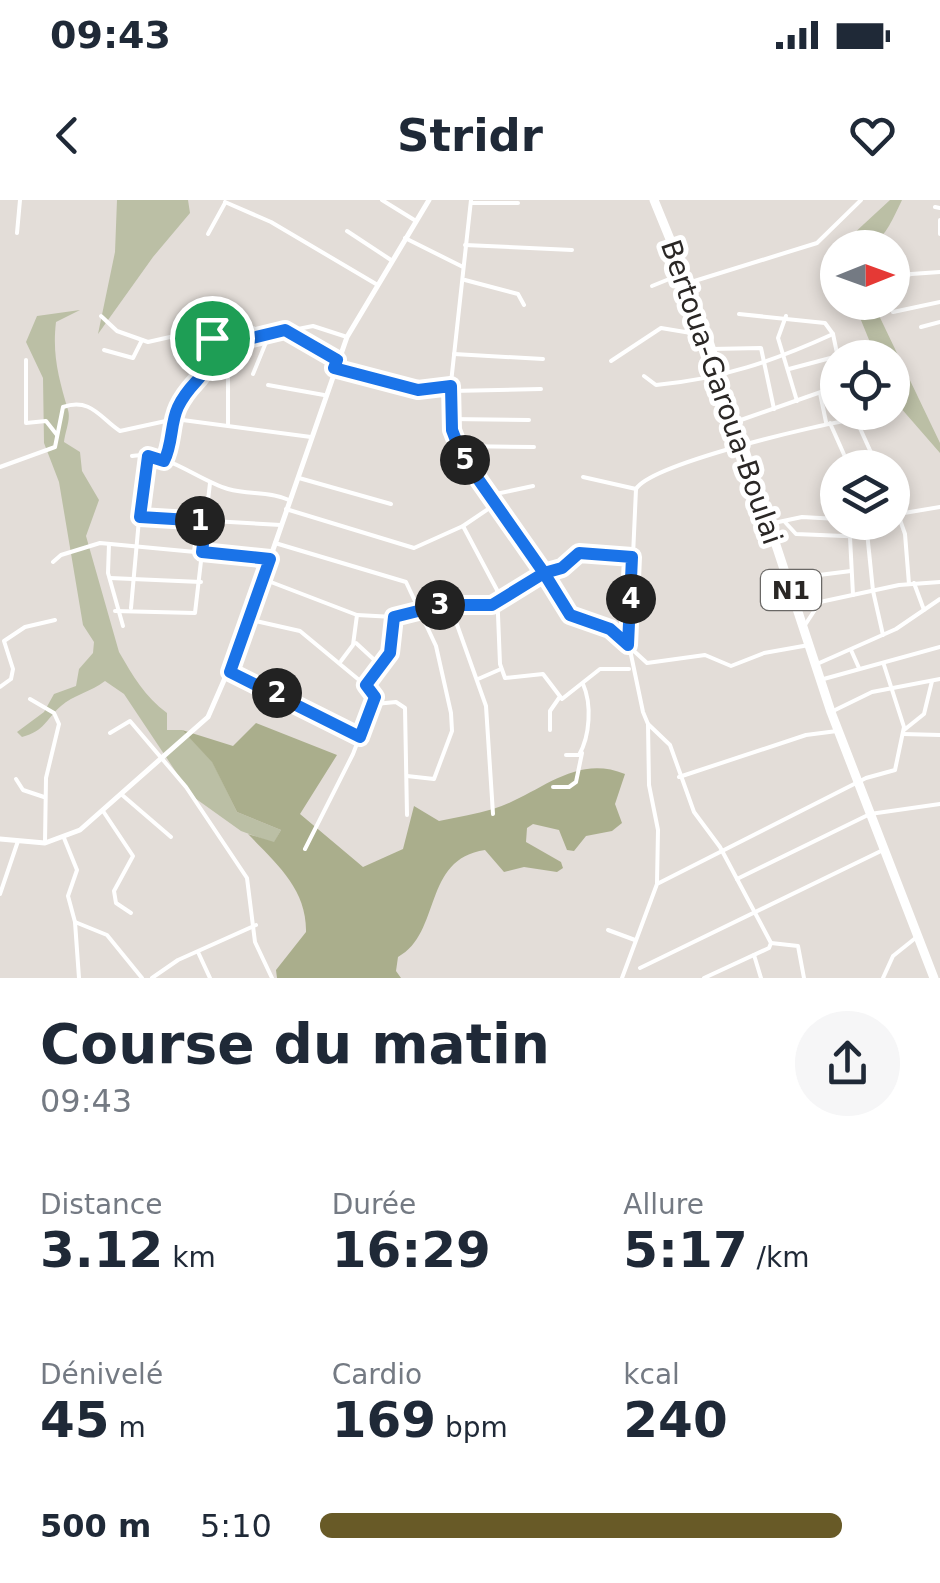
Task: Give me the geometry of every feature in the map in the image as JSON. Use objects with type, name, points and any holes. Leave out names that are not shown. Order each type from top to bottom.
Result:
[{"type":"highway","name":"Bertoua-Garoua-Boulai","points":[[654,200],[707,337],[830,712],[934,978]]},
{"type":"street","points":[[17,233],[20,200]]},
{"type":"street","points":[[382,200],[416,221]]},
{"type":"street","points":[[0,839],[45,843],[64,838],[103,811],[208,717],[249,620],[347,336],[428,200]]},
{"type":"street","points":[[652,286],[816,243],[855,211],[861,200]]},
{"type":"street","points":[[208,234],[225,201],[272,222],[376,284]]},
{"type":"street","points":[[518,203],[471,202],[450,389],[450,419],[458,446],[570,615],[610,629],[647,663],[706,655],[730,666],[780,649],[808,645]]},
{"type":"street","points":[[940,220],[940,234]]},
{"type":"street","points":[[347,231],[391,260]]},
{"type":"street","points":[[405,238],[464,268]]},
{"type":"street","points":[[466,246],[572,250]]},
{"type":"street","points":[[910,274],[940,272]]},
{"type":"street","points":[[464,280],[522,295],[524,306]]},
{"type":"street","points":[[910,308],[940,302]]},
{"type":"street","points":[[217,308],[240,325],[270,334]]},
{"type":"street","points":[[739,314],[825,323],[834,340]]},
{"type":"street","points":[[101,316],[118,331],[142,340],[228,338],[313,326],[347,336]]},
{"type":"street","points":[[786,316],[786,327],[777,332],[797,401]]},
{"type":"street","points":[[922,327],[940,322]]},
{"type":"street","points":[[612,362],[661,328],[707,337]]},
{"type":"street","points":[[285,330],[336,364],[418,390],[541,389]]},
{"type":"street","points":[[254,374],[270,334]]},
{"type":"street","points":[[644,376],[656,386],[720,377],[764,365],[833,334]]},
{"type":"street","points":[[164,461],[179,404],[208,369],[212,338]]},
{"type":"street","points":[[228,338],[228,424]]},
{"type":"street","points":[[104,350],[133,358],[142,340]]},
{"type":"street","points":[[711,349],[761,348],[774,409]]},
{"type":"street","points":[[454,354],[542,359]]},
{"type":"street","points":[[26,360],[26,423],[48,422],[58,440]]},
{"type":"street","points":[[787,370],[820,362]]},
{"type":"street","points":[[268,385],[324,395]]},
{"type":"street","points":[[735,422],[820,393]]},
{"type":"street","points":[[0,468],[56,447],[66,406],[90,407],[120,431],[175,419],[310,437]]},
{"type":"street","points":[[450,419],[528,420]]},
{"type":"street","points":[[622,978],[657,884],[658,830],[649,786],[648,724],[628,645],[636,488],[648,475],[820,425]]},
{"type":"street","points":[[458,446],[534,448]]},
{"type":"street","points":[[132,456],[164,461],[210,483],[290,500]]},
{"type":"street","points":[[132,608],[148,456]]},
{"type":"street","points":[[583,477],[636,488]]},
{"type":"street","points":[[298,478],[391,504]]},
{"type":"street","points":[[118,610],[194,614],[201,582],[210,483]]},
{"type":"street","points":[[492,495],[532,486]]},
{"type":"street","points":[[286,510],[414,548],[463,526],[497,502]]},
{"type":"street","points":[[910,512],[940,507]]},
{"type":"street","points":[[140,517],[281,525]]},
{"type":"street","points":[[769,524],[820,518]]},
{"type":"street","points":[[784,521],[792,533],[820,535]]},
{"type":"street","points":[[463,526],[497,590],[501,669],[508,679],[544,674],[559,698]]},
{"type":"street","points":[[850,540],[853,595]]},
{"type":"street","points":[[868,540],[873,591],[884,635]]},
{"type":"street","points":[[904,540],[911,584],[924,610]]},
{"type":"street","points":[[276,542],[402,579],[421,611],[442,670],[452,731],[434,779],[407,776]]},
{"type":"street","points":[[110,544],[110,578],[124,626]]},
{"type":"street","points":[[53,562],[67,553],[110,544],[270,559]]},
{"type":"street","points":[[263,580],[357,615],[394,617],[450,604],[497,603],[514,588],[562,568],[579,553],[632,557]]},
{"type":"street","points":[[787,579],[851,571]]},
{"type":"street","points":[[110,578],[201,582]]},
{"type":"street","points":[[803,628],[820,602],[940,582]]},
{"type":"street","points":[[815,665],[884,635],[940,599]]},
{"type":"street","points":[[450,604],[489,725],[493,814]]},
{"type":"street","points":[[339,662],[354,641],[357,615]]},
{"type":"street","points":[[366,685],[382,667],[393,643],[394,617]]},
{"type":"street","points":[[0,686],[10,680],[13,670],[4,641],[25,628],[56,620]]},
{"type":"street","points":[[249,620],[300,631],[376,694],[360,737],[305,849]]},
{"type":"street","points":[[354,641],[382,667]]},
{"type":"street","points":[[820,680],[884,664],[914,651],[940,647]]},
{"type":"street","points":[[850,650],[859,668]]},
{"type":"street","points":[[657,884],[858,784],[896,770],[903,732],[884,664]]},
{"type":"street","points":[[477,680],[501,669]]},
{"type":"street","points":[[550,730],[550,710],[559,698],[568,696],[600,669],[631,669]]},
{"type":"street","points":[[230,672],[360,737]]},
{"type":"street","points":[[830,712],[892,687],[940,679]]},
{"type":"street","points":[[903,732],[920,720],[932,681]]},
{"type":"street","points":[[552,787],[568,788],[576,782],[589,700],[582,684]]},
{"type":"street","points":[[30,698],[59,720],[45,798],[45,843]]},
{"type":"street","points":[[372,704],[404,705],[407,815]]},
{"type":"street","points":[[110,733],[130,721],[162,757],[246,878],[256,925],[255,942],[272,978]]},
{"type":"street","points":[[648,724],[670,744],[694,812],[723,853],[771,943]]},
{"type":"street","points":[[680,777],[806,735],[838,731]]},
{"type":"street","points":[[903,732],[940,734]]},
{"type":"street","points":[[566,755],[582,753]]},
{"type":"street","points":[[16,779],[23,790],[45,798]]},
{"type":"street","points":[[121,794],[171,838]]},
{"type":"street","points":[[737,878],[870,814],[940,804]]},
{"type":"street","points":[[103,811],[133,856],[114,891],[116,902],[131,913]]},
{"type":"street","points":[[64,838],[77,870],[68,896],[76,922],[78,978]]},
{"type":"street","points":[[0,894],[18,841]]},
{"type":"street","points":[[640,968],[884,850]]},
{"type":"street","points":[[76,922],[106,935],[142,978]]},
{"type":"street","points":[[152,978],[256,925]]},
{"type":"street","points":[[608,930],[635,940]]},
{"type":"street","points":[[884,978],[893,956],[918,936]]},
{"type":"street","points":[[704,978],[771,943],[798,946],[804,978]]},
{"type":"street","points":[[198,952],[210,978]]},
{"type":"street","points":[[754,955],[761,978]]},
{"type":"green space","points":[[117,200],[188,200],[190,213],[98,334],[115,252]]},
{"type":"green space","points":[[890,200],[902,200],[886,230],[858,230]]},
{"type":"green space","points":[[80,310],[56,322],[57,367],[69,414],[64,442],[80,452],[82,471],[99,500],[86,536],[119,652],[146,693],[167,713],[167,730],[182,730],[212,761],[237,812],[281,830],[274,843],[241,831],[192,796],[124,694],[105,681],[66,702],[36,732],[22,737],[17,732],[44,712],[54,694],[76,686],[79,669],[93,653],[94,642],[83,625],[59,482],[44,443],[43,378],[26,342],[37,316]]},
{"type":"green space","points":[[861,320],[881,320],[891,340],[869,340]]},
{"type":"green space","points":[[910,380],[940,443],[940,453],[910,419]]},
{"type":"green space","points":[[256,723],[337,755],[300,814],[363,867],[403,849],[414,806],[439,821],[473,814],[510,803],[557,778],[589,769],[625,774],[615,804],[622,823],[612,831],[586,836],[574,851],[567,850],[559,830],[533,824],[527,828],[526,842],[561,862],[563,868],[557,872],[524,867],[504,872],[485,850],[465,856],[441,881],[421,931],[412,946],[398,957],[396,971],[401,978],[277,978],[276,970],[306,932],[305,917],[288,878],[248,834],[274,842],[281,830],[237,812],[212,762],[182,730],[233,746]]},
{"type":"route","points":[[212,338],[208,369],[179,404],[169,452],[164,461],[148,456],[142,475],[140,517],[206,521],[202,552],[270,559],[230,672],[260,683],[360,737],[376,694],[366,685],[390,653],[394,617],[442,605],[492,605],[544,573],[570,615],[610,629],[628,645],[632,557],[579,553],[566,566],[544,573],[462,456],[450,419],[451,386],[418,390],[334,368],[337,360],[285,330],[248,339],[212,338]]}]
